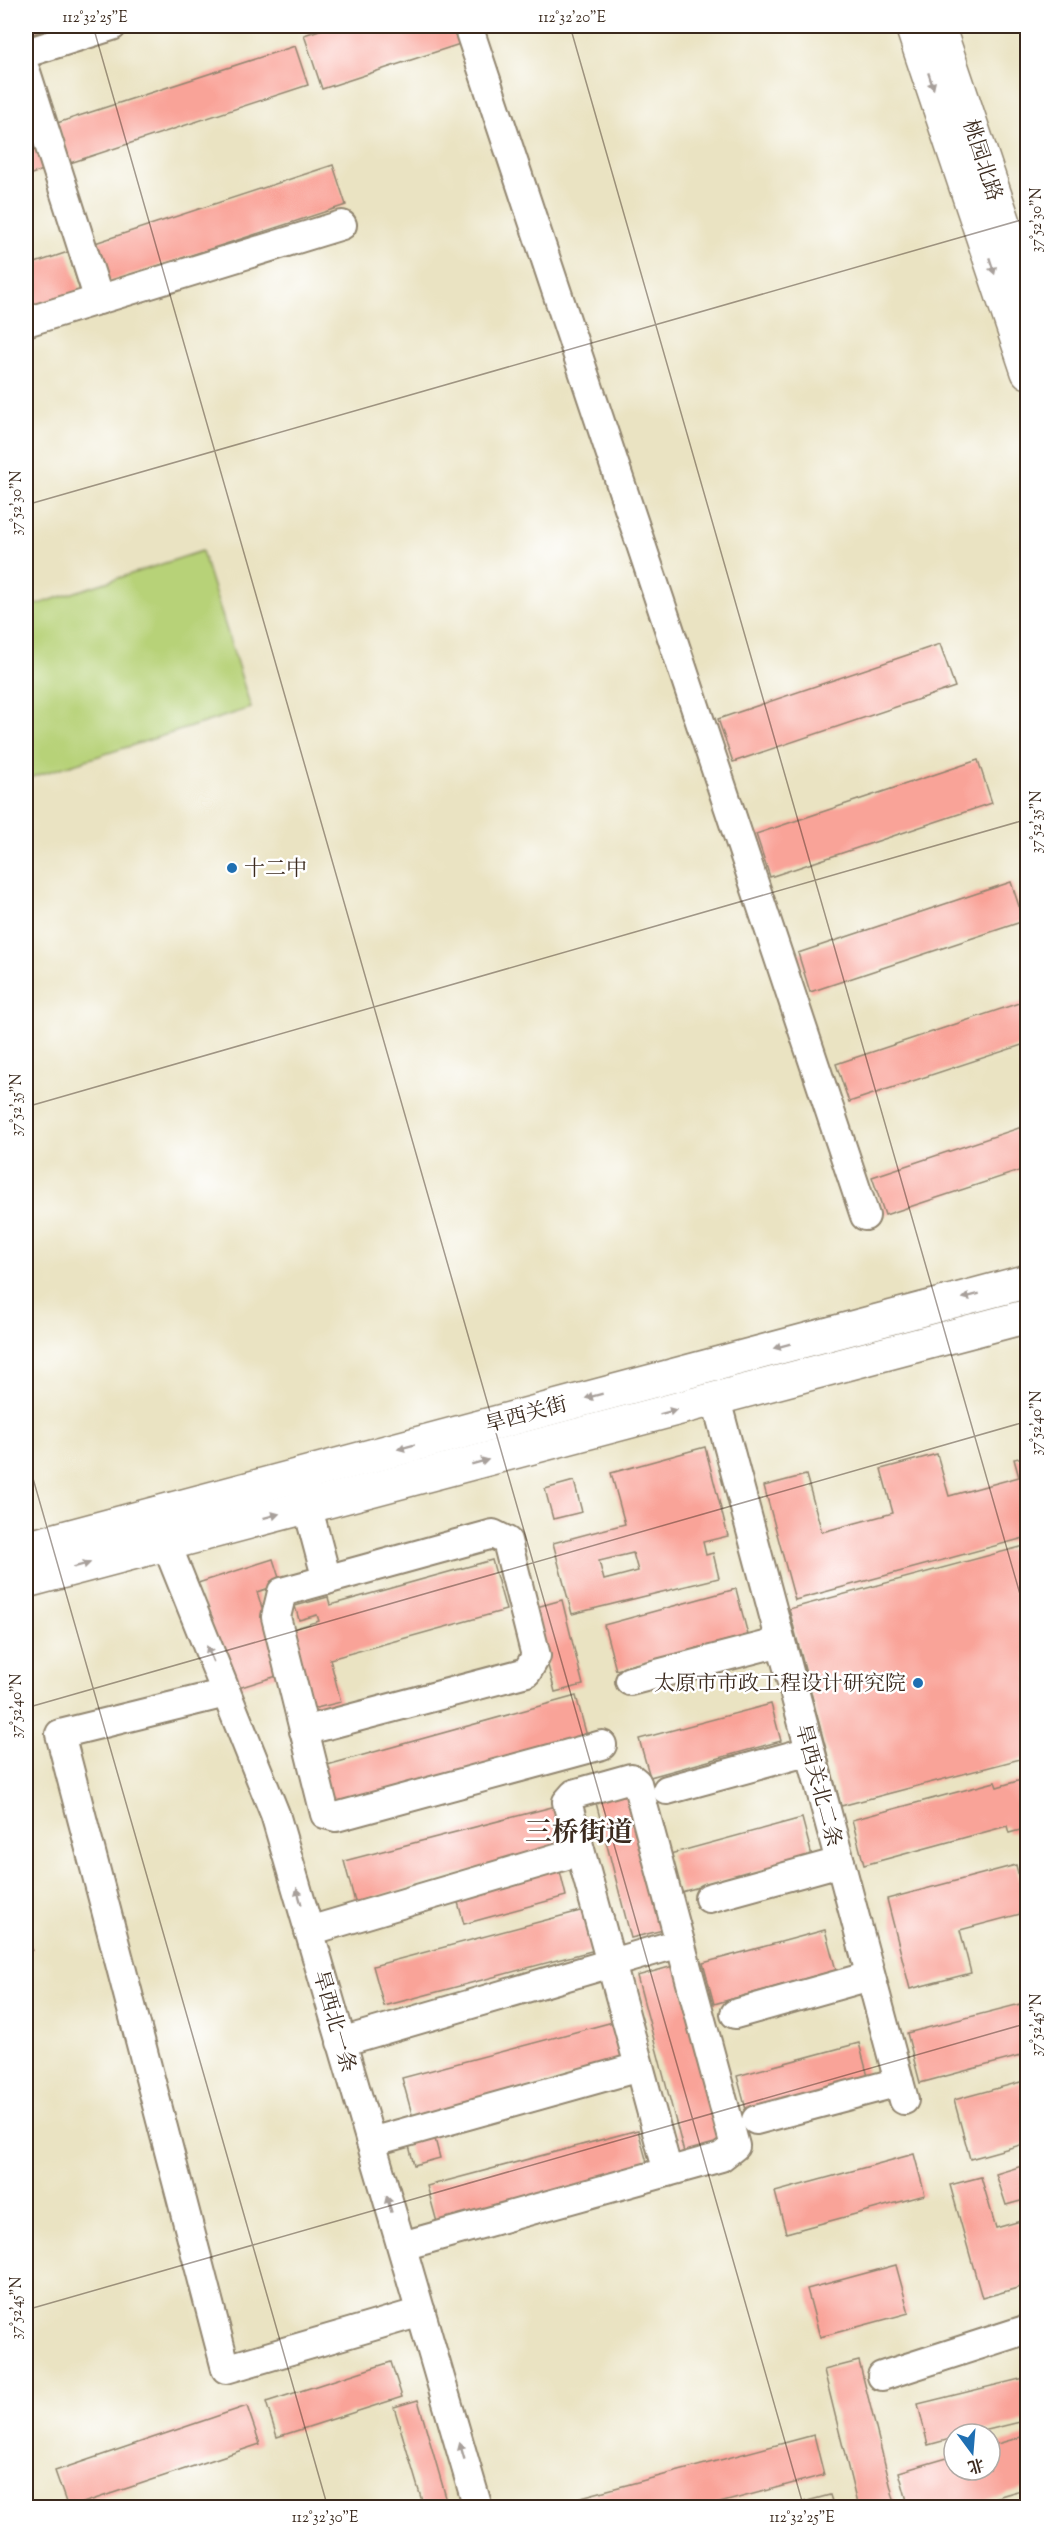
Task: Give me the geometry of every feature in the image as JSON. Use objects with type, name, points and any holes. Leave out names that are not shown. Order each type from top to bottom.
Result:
[{"type":"main road","points":[[912,26],[1028,372]]},
{"type":"main road","name":"桃园北路","points":[[938,26],[1028,294]]},
{"type":"main road","name":"旱西关街","points":[[26,1548],[1028,1281]]},
{"type":"main road","name":"旱西关街","points":[[26,1581],[1028,1316]]},
{"type":"street","points":[[26,53],[112,26]]},
{"type":"street","points":[[468,26],[865,1216]]},
{"type":"street","points":[[26,72],[99,300]]},
{"type":"street","points":[[26,322],[342,225]]},
{"type":"street","name":"旱西关北二条","points":[[716,1400],[901,2091],[756,2120]]},
{"type":"street","points":[[300,1475],[327,1580]]},
{"type":"street","points":[[304,1731],[527,1672],[536,1656],[507,1541],[493,1534],[282,1593],[276,1617],[304,1731],[325,1814],[336,1817],[602,1745]]},
{"type":"street","name":"旱西北一条","points":[[166,1543],[275,1814],[478,2508]]},
{"type":"street","points":[[630,1681],[781,1642]]},
{"type":"street","points":[[226,1694],[60,1734],[226,2369],[421,2312]]},
{"type":"street","points":[[667,1790],[810,1751]]},
{"type":"street","points":[[402,2246],[668,2172],[721,2157],[735,2146],[637,1783],[631,1778],[574,1794],[567,1802],[668,2172]]},
{"type":"street","points":[[309,1931],[580,1851]]},
{"type":"street","points":[[709,1898],[840,1862]]},
{"type":"street","points":[[342,2042],[680,1943]]},
{"type":"street","points":[[735,2014],[870,1976]]},
{"type":"street","points":[[371,2142],[639,2067]]},
{"type":"street","points":[[882,2376],[1028,2329]]},
{"type":"green space","points":[[202,551],[251,708],[26,779],[26,608]]},
{"type":"building","points":[[29,26],[58,26],[32,34]]},
{"type":"building","points":[[332,26],[454,26],[460,44],[322,89],[304,35]]},
{"type":"building","points":[[295,46],[308,85],[70,163],[57,123]]},
{"type":"building","points":[[33,130],[46,169],[26,176],[26,132]]},
{"type":"building","points":[[333,165],[346,205],[108,282],[95,243]]},
{"type":"building","points":[[68,252],[80,291],[26,309],[26,266]]},
{"type":"building","points":[[940,644],[955,687],[733,762],[718,719]]},
{"type":"building","points":[[978,760],[992,803],[770,877],[756,834]]},
{"type":"building","points":[[1011,882],[1024,921],[810,992],[798,953]]},
{"type":"building","points":[[1028,1000],[1028,1043],[849,1102],[836,1064]]},
{"type":"building","points":[[1028,1125],[1028,1168],[885,1215],[872,1177]]},
{"type":"building","points":[[705,1447],[728,1536],[703,1542],[706,1555],[713,1553],[719,1578],[572,1614],[553,1543],[625,1524],[611,1473]],"holes":[[[633,1553],[638,1571],[604,1580],[599,1561]]]},
{"type":"building","points":[[937,1454],[949,1496],[1019,1477],[1014,1459],[1028,1456],[1028,1537],[795,1600],[764,1486],[806,1475],[822,1532],[893,1513],[881,1469]]},
{"type":"building","points":[[574,1481],[582,1512],[553,1519],[545,1489]]},
{"type":"building","name":"太原市市政工程设计研究院","points":[[1028,1545],[1028,1757],[841,1806],[789,1609]]},
{"type":"building","points":[[273,1559],[281,1584],[257,1592],[283,1674],[232,1690],[198,1583]]},
{"type":"building","points":[[492,1560],[506,1610],[330,1659],[341,1702],[308,1710],[285,1631],[319,1621],[317,1615],[299,1620],[295,1606],[328,1597],[330,1605]]},
{"type":"building","points":[[736,1589],[748,1635],[616,1670],[604,1625]]},
{"type":"building","points":[[562,1600],[583,1685],[555,1692],[533,1608]]},
{"type":"building","points":[[576,1696],[588,1740],[332,1811],[320,1767]]},
{"type":"building","points":[[771,1704],[781,1741],[650,1777],[639,1739]]},
{"type":"building","points":[[1028,1778],[1028,1828],[1009,1833],[1007,1826],[864,1865],[852,1820],[995,1782],[997,1787]]},
{"type":"building","points":[[629,1782],[667,1929],[631,1938],[593,1791]]},
{"type":"building","points":[[556,1806],[566,1845],[355,1902],[344,1861]]},
{"type":"building","points":[[802,1818],[812,1856],[681,1892],[670,1854]]},
{"type":"building","points":[[1016,1865],[1028,1912],[960,1930],[971,1973],[910,1989],[887,1899]]},
{"type":"building","points":[[559,1867],[566,1896],[464,1924],[456,1895]]},
{"type":"building","points":[[584,1910],[595,1950],[384,2006],[373,1966]]},
{"type":"building","points":[[825,1930],[836,1970],[714,2004],[703,1963]]},
{"type":"building","points":[[26,1931],[32,1950],[26,1952]]},
{"type":"building","points":[[677,1965],[726,2149],[686,2160],[637,1976]]},
{"type":"building","points":[[1028,2002],[1028,2054],[920,2083],[907,2033]]},
{"type":"building","points":[[613,2022],[624,2062],[413,2118],[402,2078]]},
{"type":"building","points":[[859,2043],[870,2084],[748,2117],[737,2076]]},
{"type":"building","points":[[1028,2080],[1028,2143],[970,2159],[954,2100]]},
{"type":"building","points":[[638,2130],[649,2170],[438,2226],[427,2186]]},
{"type":"building","points":[[433,2131],[440,2158],[414,2165],[407,2138]]},
{"type":"building","points":[[914,2154],[925,2195],[786,2233],[775,2192]]},
{"type":"building","points":[[1028,2164],[1028,2199],[1006,2205],[996,2174]]},
{"type":"building","points":[[981,2177],[996,2228],[1028,2219],[1028,2285],[982,2298],[950,2185]]},
{"type":"building","points":[[896,2265],[909,2313],[820,2337],[807,2289]]},
{"type":"building","points":[[859,2361],[896,2508],[858,2508],[824,2370]]},
{"type":"building","points":[[391,2362],[402,2397],[277,2437],[266,2402]]},
{"type":"building","points":[[1028,2377],[1028,2420],[1002,2426],[1002,2422],[942,2422],[942,2441],[928,2445],[918,2404]]},
{"type":"building","points":[[418,2400],[449,2508],[424,2508],[394,2407]]},
{"type":"building","points":[[247,2406],[260,2444],[68,2508],[55,2471]]},
{"type":"building","points":[[814,2435],[824,2475],[701,2508],[540,2508]]},
{"type":"building","points":[[1028,2435],[1028,2488],[959,2508],[909,2508],[899,2472],[942,2459],[942,2482],[1002,2482],[1002,2443]]},
{"type":"building","points":[[830,2495],[834,2508],[793,2508],[792,2505]]},
{"type":"place","name":"十二中","points":[[232,868]]},
{"type":"place","name":"太原市市政工程设计研究院","points":[[918,1683]]},
{"type":"district","name":"三桥街道","points":[[579,1832]]}]
